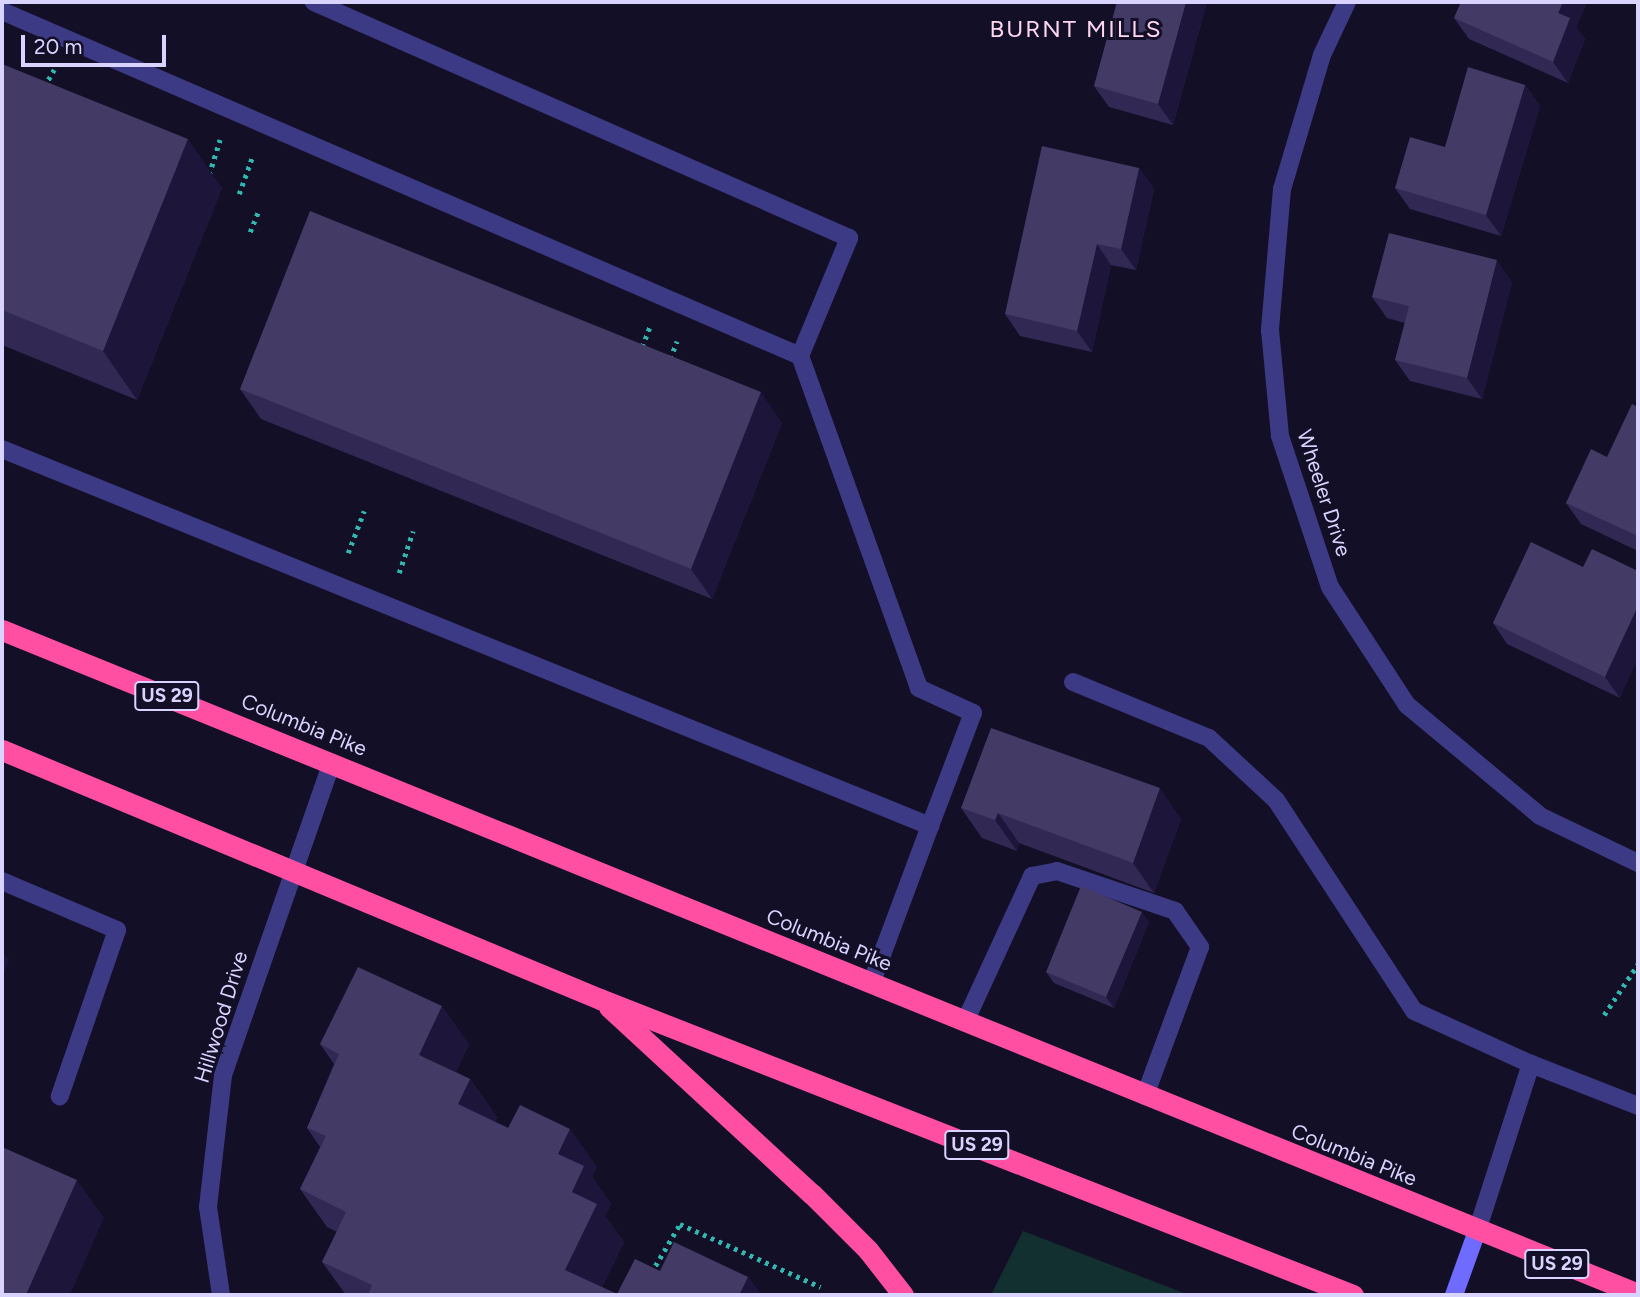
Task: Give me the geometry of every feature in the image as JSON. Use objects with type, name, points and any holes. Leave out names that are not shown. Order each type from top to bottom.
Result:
[{"type":"highway","name":"Columbia Pike","points":[[2,630],[332,762],[1477,1231],[1638,1294]]},
{"type":"highway","name":"US 29","points":[[2,750],[600,999],[1353,1295]]},
{"type":"highway","points":[[600,999],[812,1194],[868,1250],[903,1295]]},
{"type":"street","points":[[314,2],[849,238],[800,356],[919,688],[973,713],[872,984]]},
{"type":"street","name":"Wheeler Drive","points":[[1347,2],[1322,55],[1282,189],[1270,330],[1280,436],[1330,587],[1407,705],[1539,816],[1638,863]]},
{"type":"street","points":[[2,11],[800,356]]},
{"type":"street","points":[[2,449],[930,826]]},
{"type":"street","points":[[1073,682],[1209,738],[1276,800],[1415,1010],[1531,1064],[1638,1106]]},
{"type":"street","name":"Hillwood Drive","points":[[221,1295],[208,1207],[223,1075],[332,762]]},
{"type":"street","points":[[965,1022],[1032,876],[1057,871],[1175,911],[1200,947],[1145,1096]]},
{"type":"street","points":[[2,881],[117,930],[60,1096]]},
{"type":"street","points":[[1454,1295],[1531,1064]]},
{"type":"path","points":[[250,232],[259,211]]},
{"type":"path","points":[[336,584],[364,511]]},
{"type":"path","points":[[388,606],[413,531]]},
{"type":"path","points":[[1604,1015],[1638,964]]},
{"type":"path","points":[[645,1283],[680,1224],[821,1287]]},
{"type":"green space","points":[[1023,1231],[1189,1295],[991,1295]]},
{"type":"building","points":[[1117,2],[1186,2],[1158,104],[1094,86]]},
{"type":"building","points":[[1461,2],[1563,2],[1558,13],[1570,18],[1553,62],[1454,18]]},
{"type":"building","points":[[2,64],[188,139],[103,351],[2,310]]},
{"type":"building","points":[[1468,67],[1525,85],[1486,215],[1395,188],[1410,137],[1445,147]]},
{"type":"building","points":[[1042,146],[1139,168],[1121,249],[1097,244],[1077,331],[1005,314]]},
{"type":"building","points":[[310,211],[761,392],[691,569],[240,389]]},
{"type":"building","points":[[1389,233],[1497,260],[1467,378],[1395,360],[1409,306],[1372,297]]},
{"type":"building","points":[[1632,404],[1638,407],[1638,536],[1566,503],[1591,449],[1607,457]]},
{"type":"building","points":[[1531,542],[1583,567],[1592,549],[1638,571],[1638,606],[1605,677],[1493,623]]},
{"type":"building","points":[[991,728],[1160,788],[1133,863],[998,813],[995,820],[961,808]]},
{"type":"building","points":[[1081,886],[1142,912],[1106,997],[1046,972]]},
{"type":"building","points":[[358,967],[442,1006],[419,1055],[470,1079],[458,1104],[508,1128],[520,1105],[570,1129],[558,1154],[584,1166],[572,1192],[597,1204],[565,1270],[617,1294],[635,1259],[660,1271],[674,1242],[748,1277],[739,1295],[368,1295],[372,1285],[322,1262],[346,1212],[300,1189],[326,1136],[307,1128],[339,1054],[320,1044]]},
{"type":"building","points":[[2,1147],[77,1180],[26,1295],[2,1295]]},
{"type":"district","name":"BURNT MILLS","points":[[1076,29]]}]
